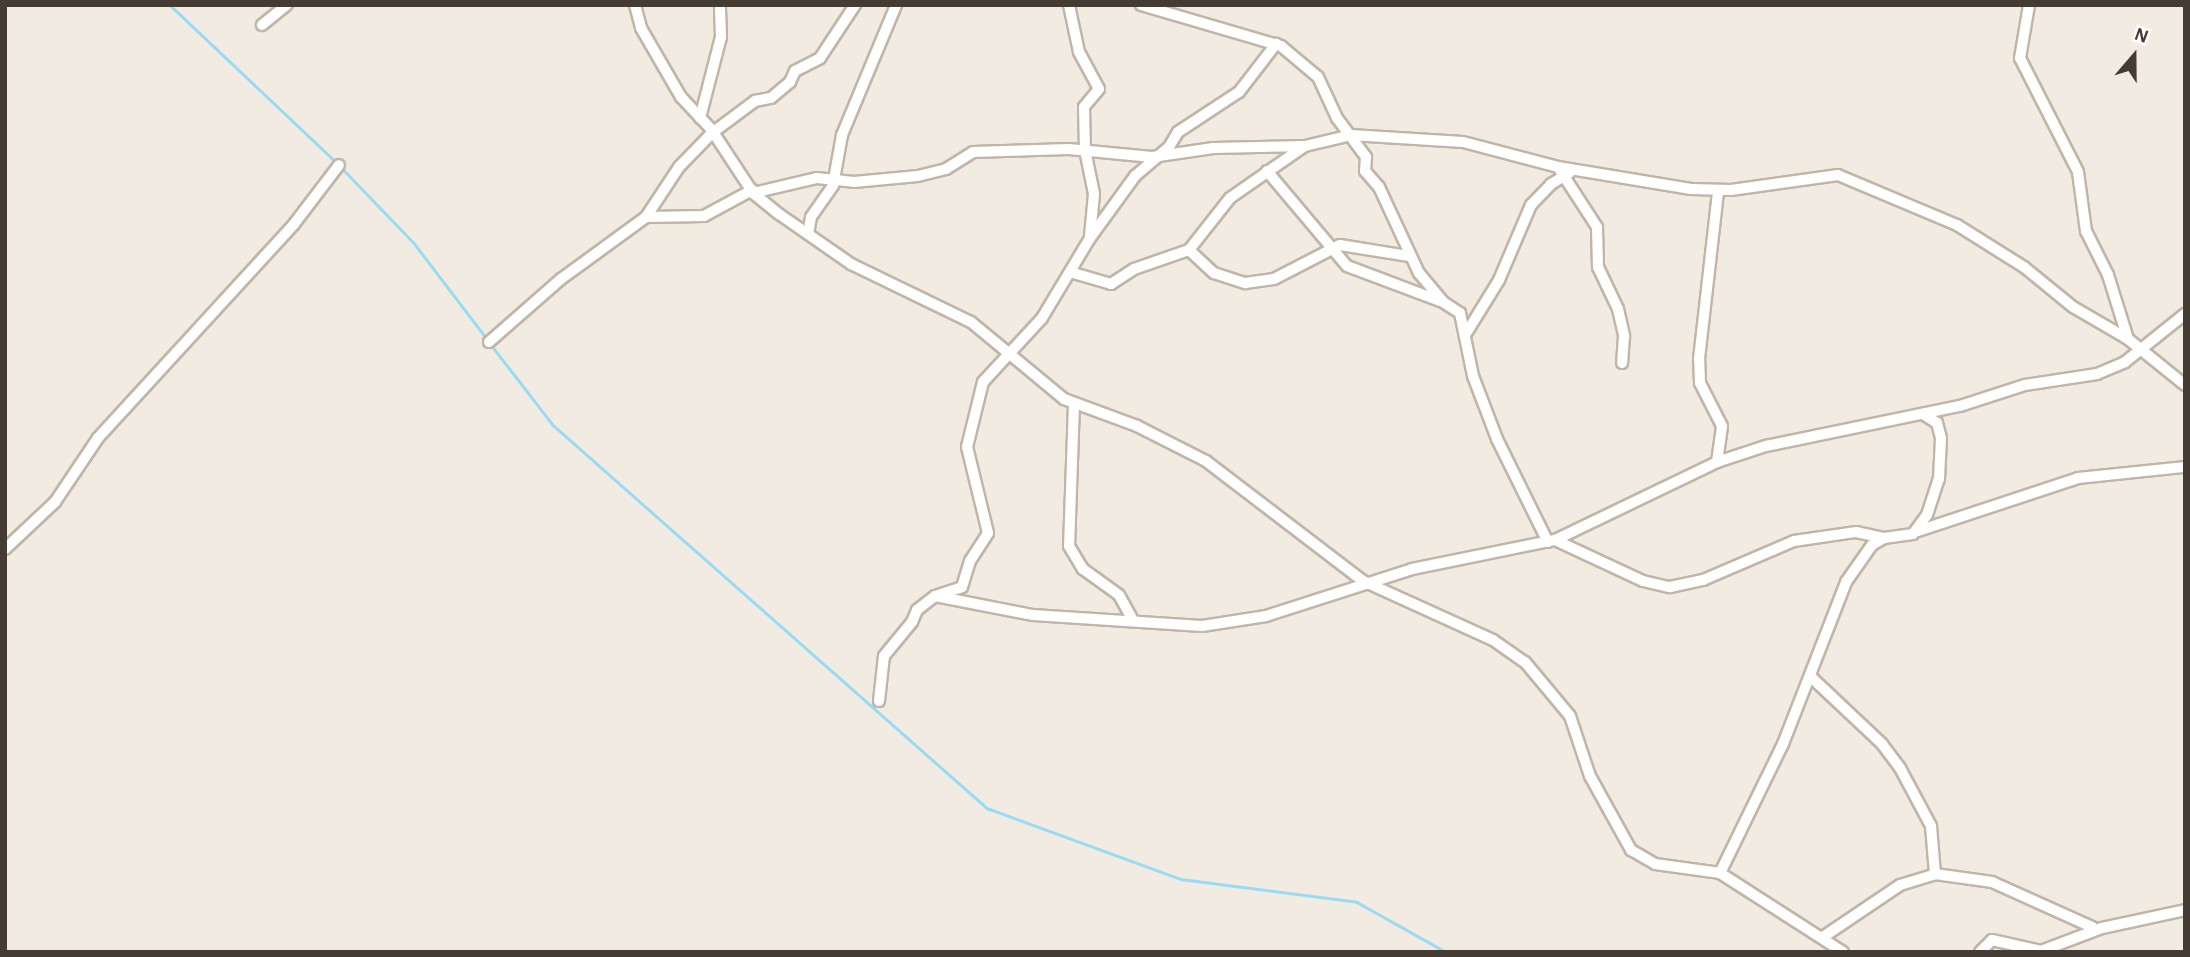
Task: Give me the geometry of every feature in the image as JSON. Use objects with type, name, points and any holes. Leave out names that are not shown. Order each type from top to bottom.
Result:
[{"type":"street","points":[[262,25],[287,5]]},
{"type":"street","points":[[635,5],[641,28],[681,97],[712,133],[752,192],[851,264],[971,322],[1007,355],[1074,404],[1137,426],[1206,461],[1368,584],[1462,624],[1525,662],[1570,716],[1590,776],[1631,850],[1655,864],[1720,873],[1823,937],[1831,948],[1843,952]]},
{"type":"street","points":[[700,118],[721,37],[720,5]]},
{"type":"street","points":[[489,342],[561,279],[646,217],[680,167],[712,133],[754,101],[771,99],[790,82],[795,71],[820,58],[855,5]]},
{"type":"street","points":[[808,234],[809,222],[834,179],[842,135],[896,5]]},
{"type":"street","points":[[1069,5],[1079,52],[1099,89],[1083,107],[1085,150],[1094,194],[1090,238]]},
{"type":"street","points":[[1140,5],[1276,44],[1298,56],[1318,78],[1366,157],[1365,171],[1379,187],[1409,256],[1443,302]]},
{"type":"street","points":[[2029,5],[2020,58],[2078,172],[2086,231],[2108,275],[2128,339]]},
{"type":"street","points":[[879,701],[884,656],[912,622],[916,610],[935,596],[962,587],[970,561],[987,540],[988,519],[967,447],[978,393],[1007,355],[1042,318],[1090,238],[1152,157],[1169,147],[1178,132],[1239,92],[1276,44]]},
{"type":"street","points":[[646,217],[704,216],[752,192],[817,178],[854,182],[933,174],[973,152],[1085,150],[1152,157],[1213,148],[1305,146],[1351,135],[1463,142],[1566,171],[1718,191],[1828,175],[1861,181],[1957,225],[2024,267],[2073,307],[2128,339],[2185,385]]},
{"type":"street","points":[[1070,272],[1111,284],[1134,270],[1189,250],[1216,212],[1267,171],[1305,146]]},
{"type":"street","points":[[5,549],[55,502],[98,438],[294,224],[339,165]]},
{"type":"street","points":[[1267,171],[1329,249],[1355,272],[1443,302],[1460,313],[1467,332],[1473,376],[1497,439],[1551,541],[1643,581],[1670,587],[1703,580],[1794,541],[1856,532],[1884,538],[1917,531],[2078,478],[2185,467]]},
{"type":"street","points":[[1467,332],[1499,280],[1531,205],[1566,171]]},
{"type":"street","points":[[1566,171],[1597,227],[1598,267],[1618,309],[1624,337],[1622,363]]},
{"type":"street","points":[[1717,461],[1722,426],[1700,383],[1699,359],[1718,191]]},
{"type":"street","points":[[1189,250],[1214,273],[1245,283],[1274,279],[1329,249],[1348,244],[1409,256]]},
{"type":"street","points":[[935,596],[1012,612],[1202,626],[1240,621],[1446,561],[1551,541],[1717,461],[1791,440],[1923,414],[2025,385],[2097,374],[2142,349],[2185,314]]},
{"type":"street","points":[[1074,404],[1069,546],[1083,569],[1119,595],[1133,621]]},
{"type":"street","points":[[1917,531],[1934,496],[1940,464],[1940,429],[1923,414]]},
{"type":"street","points":[[1720,873],[1811,677],[1846,582],[1861,558],[1884,538]]},
{"type":"street","points":[[1811,677],[1882,744],[1900,768],[1931,826],[1935,874]]},
{"type":"street","points":[[1823,937],[1900,885],[1935,874],[1992,882],[2092,926]]},
{"type":"street","points":[[1980,952],[1992,940],[2041,951],[2102,928],[2185,910]]},
{"type":"waterway","points":[[170,5],[336,162]]},
{"type":"waterway","points":[[341,167],[414,243],[488,340]]},
{"type":"waterway","points":[[492,346],[553,425],[987,808],[1181,879],[1357,902],[1446,952]]}]
